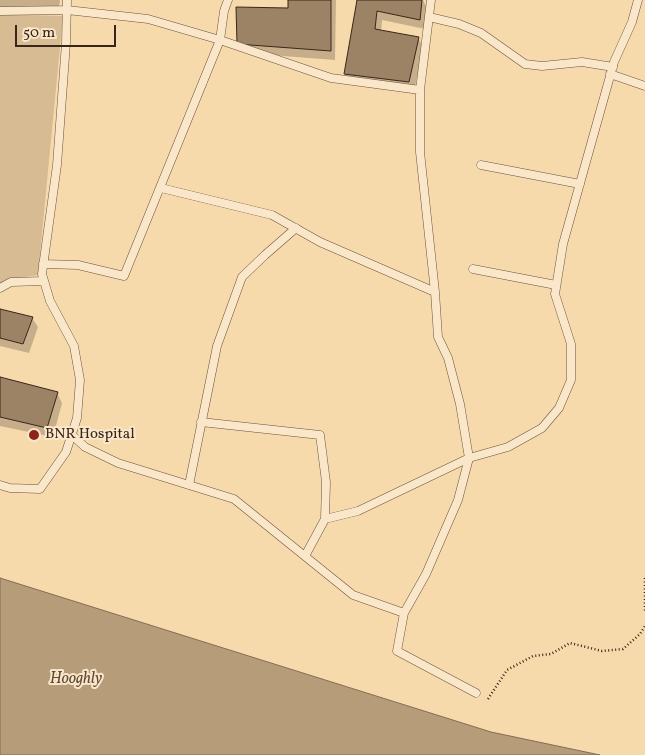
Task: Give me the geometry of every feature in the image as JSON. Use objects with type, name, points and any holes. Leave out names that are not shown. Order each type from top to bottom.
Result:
[{"type":"lane","points":[[0,485],[10,488],[40,489],[66,452],[77,418],[80,380],[74,346],[50,301],[42,274],[57,165],[67,0]]},
{"type":"lane","points":[[43,264],[78,265],[124,276],[220,40],[224,11],[228,0]]},
{"type":"lane","points":[[431,0],[420,90],[420,152],[438,337],[448,358],[460,404],[469,458],[458,500],[426,574],[404,613],[397,651],[476,693]]},
{"type":"lane","points":[[326,519],[358,511],[469,458],[508,447],[542,428],[559,408],[571,380],[571,344],[555,294],[563,244],[612,70],[632,22],[638,0]]},
{"type":"lane","points":[[0,10],[67,10],[148,19],[220,40],[331,78],[420,90]]},
{"type":"lane","points":[[430,17],[459,24],[481,33],[525,64],[542,66],[582,62],[612,70],[645,86]]},
{"type":"lane","points":[[481,165],[580,184]]},
{"type":"lane","points":[[161,188],[272,215],[320,242],[435,292]]},
{"type":"lane","points":[[189,485],[217,346],[242,277],[296,228]]},
{"type":"lane","points":[[473,269],[556,285]]},
{"type":"lane","points":[[0,288],[11,282],[44,281]]},
{"type":"lane","points":[[201,422],[320,435],[326,482],[326,519],[305,556]]},
{"type":"lane","points":[[72,435],[85,447],[118,463],[234,499],[354,595],[404,613]]},
{"type":"path","points":[[645,578],[645,612]]},
{"type":"path","points":[[488,699],[507,670],[532,656],[551,654],[570,643],[602,652],[623,649],[640,634],[645,626]]},
{"type":"shaded area","points":[[0,14],[63,16],[38,275],[9,280],[0,285]]},
{"type":"water","name":"Hooghly","points":[[0,578],[491,732],[600,755],[0,755]]},
{"type":"building","points":[[288,0],[331,0],[331,51],[237,44],[236,7],[288,8]]},
{"type":"building","points":[[357,0],[422,0],[420,20],[377,11],[375,29],[419,37],[409,82],[344,74]]},
{"type":"building","points":[[0,309],[33,317],[23,344],[0,338]]},
{"type":"building","points":[[0,377],[58,392],[47,428],[0,417]]},
{"type":"place","name":"BNR Hospital","points":[[34,435]]}]
